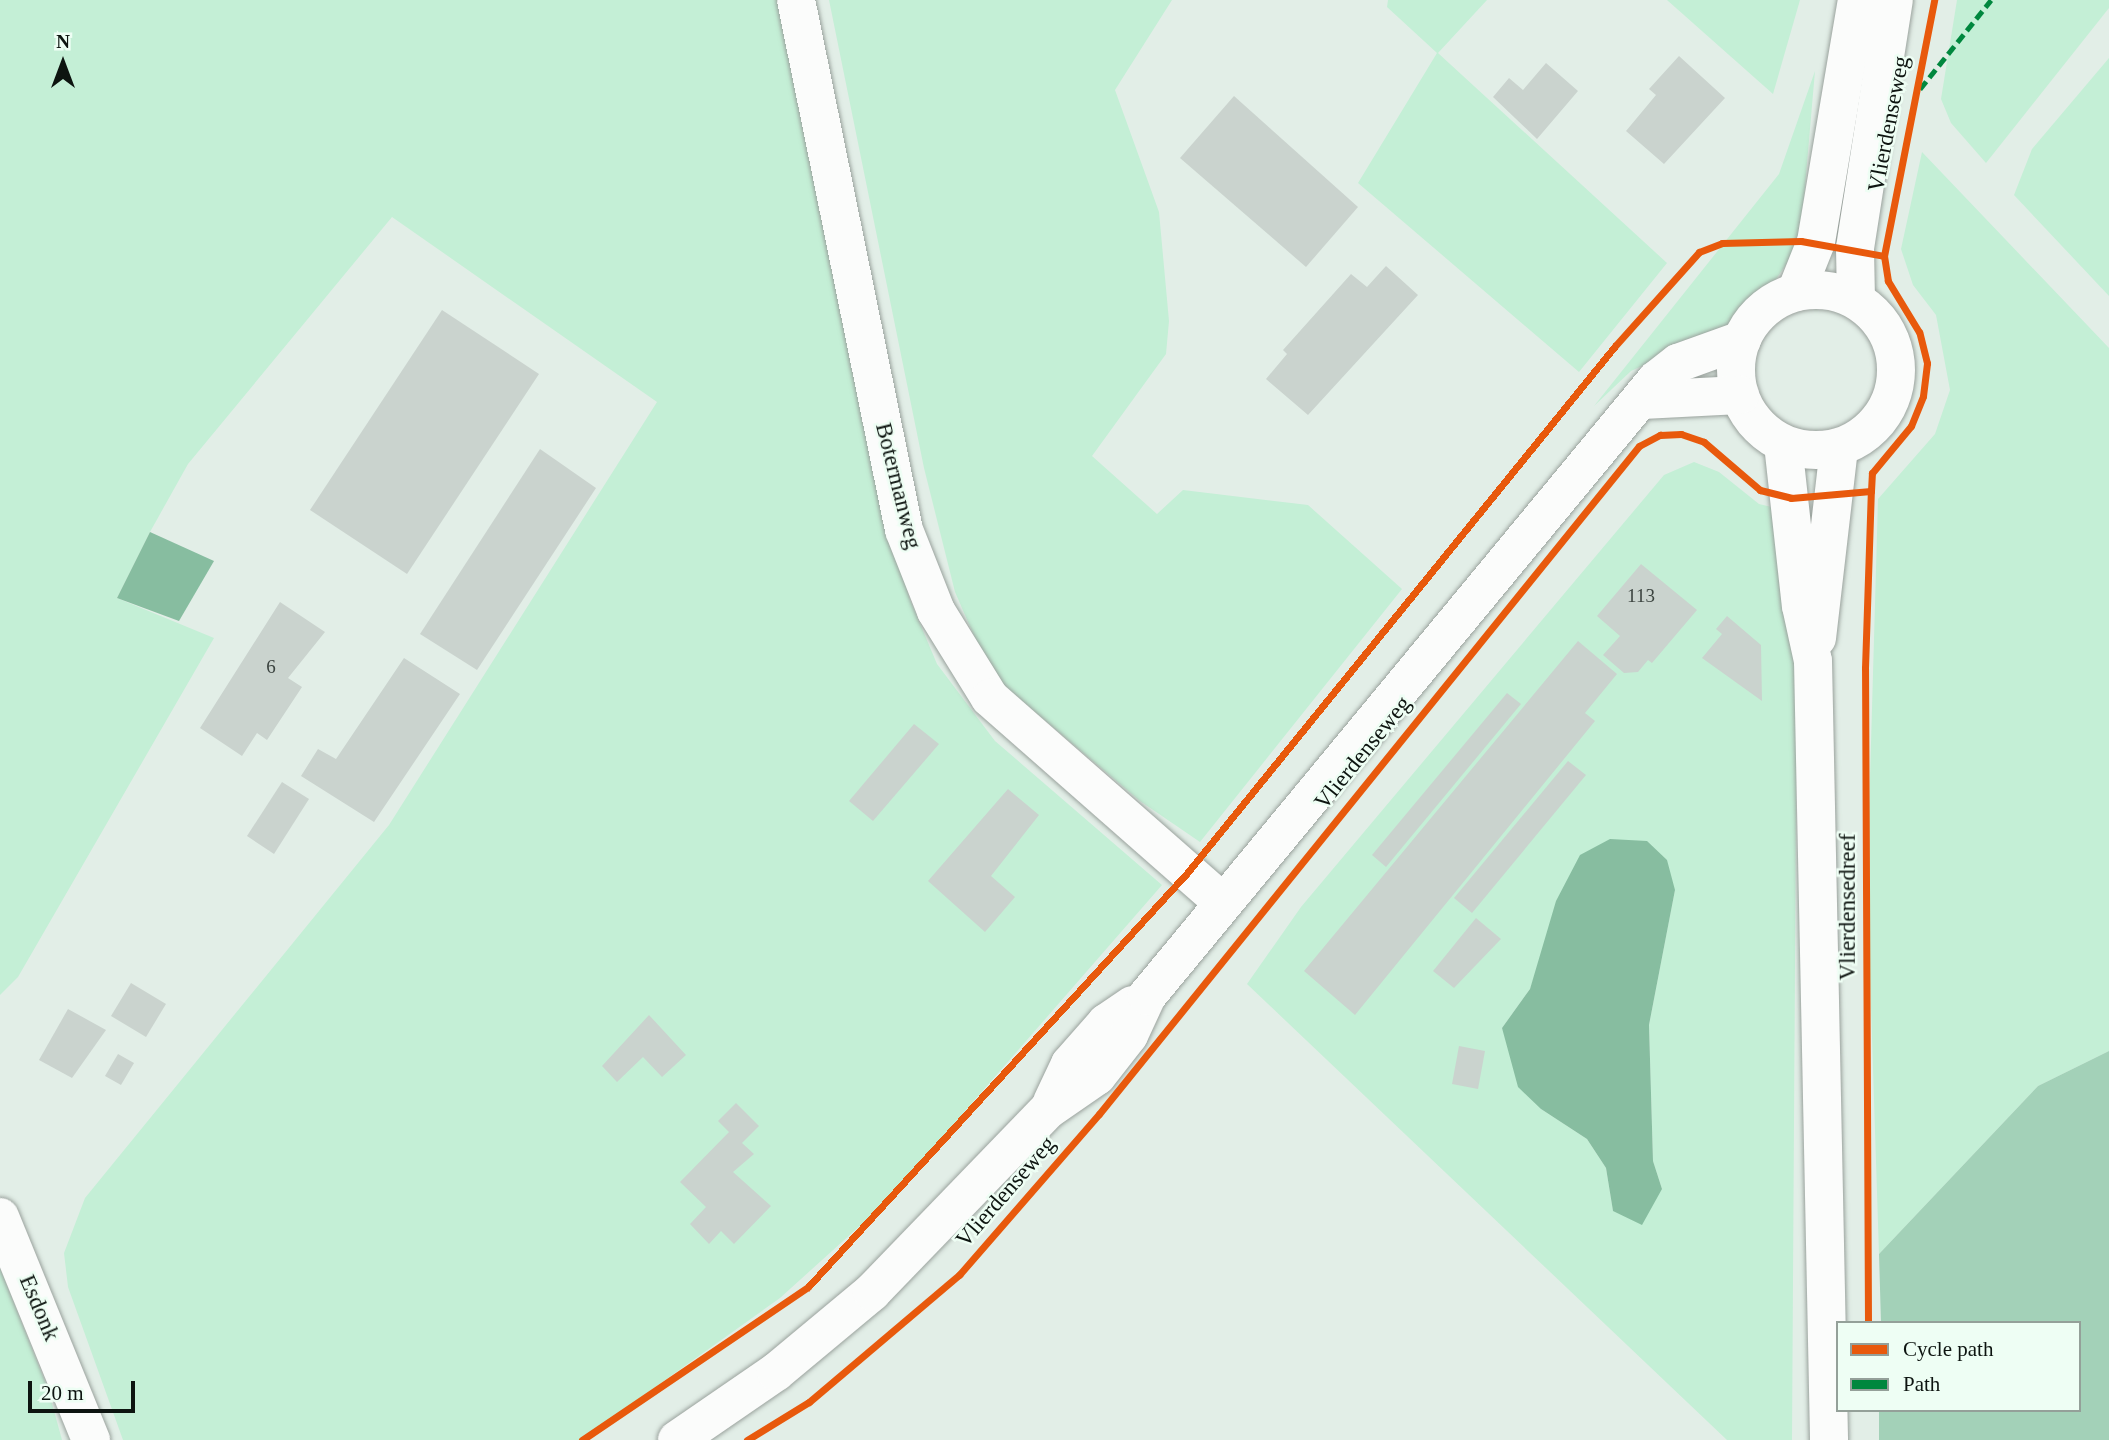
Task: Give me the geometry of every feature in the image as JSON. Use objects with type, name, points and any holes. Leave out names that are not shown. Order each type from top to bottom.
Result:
[{"type":"street","name":"Botermanweg","points":[[796,0],[904,530],[936,611],[990,698],[1223,903]]},
{"type":"street","points":[[1796,292],[1816,242],[1857,0]]},
{"type":"street","name":"Vlierdenseweg","points":[[1856,300],[1856,248],[1894,0]]},
{"type":"street","points":[[1827,290],[1856,300],[1884,326],[1897,361],[1892,398],[1871,429],[1839,448],[1815,451],[1783,444],[1751,418],[1740,395],[1736,368],[1742,340],[1763,310],[1796,292],[1827,290]]},
{"type":"street","name":"Vlierdenseweg","points":[[677,1440],[776,1372],[872,1292],[1049,1109],[1070,1064],[1105,1023],[1147,996],[1642,400],[1678,363],[1742,340]]},
{"type":"street","points":[[1642,400],[1740,395]]},
{"type":"street","name":"Vlierdensedreef","points":[[1783,444],[1799,595],[1813,661]]},
{"type":"street","name":"Vlierdensedreef","points":[[1829,1440],[1813,661],[1839,448]]},
{"type":"street","name":"Esdonk","points":[[0,1217],[91,1440]]},
{"type":"shaded area","points":[[0,0],[778,0],[883,506],[910,600],[937,664],[995,741],[1162,885],[884,1204],[780,1298],[581,1440],[123,1440],[68,1287],[64,1253],[85,1198],[389,825],[657,402],[392,217],[188,464],[150,532],[117,598],[214,638],[18,977],[0,995]]},
{"type":"shaded area","points":[[829,0],[1172,0],[1115,90],[1159,212],[1169,321],[1166,354],[1092,456],[1157,514],[1183,490],[1308,505],[1402,589],[1200,842],[1140,801],[1002,684],[982,654],[955,592],[924,468]]},
{"type":"shaded area","points":[[1388,0],[1487,0],[1438,53],[1667,263],[1579,372],[1358,183],[1437,53],[1387,7]]},
{"type":"shaded area","points":[[1667,0],[1800,0],[1773,94]]},
{"type":"shaded area","points":[[1957,0],[2109,0],[2109,8],[1986,163],[1951,123],[1941,99]]},
{"type":"shaded area","points":[[2109,58],[2109,296],[2014,195],[2032,149]]},
{"type":"shaded area","points":[[1815,71],[1800,244],[1774,282],[1748,298],[1726,328],[1631,371],[1594,406],[1779,174]]},
{"type":"shaded area","points":[[1922,152],[2109,348],[2109,1051],[2038,1086],[1879,1254],[1867,883],[1878,499],[1935,434],[1950,390],[1936,315],[1913,285],[1901,249]]},
{"type":"shaded area","points":[[1694,462],[1719,472],[1759,504],[1780,509],[1797,650],[1792,1440],[1727,1440],[1247,984],[1301,907],[1664,475]],"holes":[[[1675,890],[1649,1025],[1653,1161],[1662,1189],[1613,1211],[1606,1168],[1587,1139],[1541,1109],[1502,1028],[1530,989],[1542,955]]]},
{"type":"shaded area","points":[[150,532],[214,561],[179,621],[117,598]]},
{"type":"shaded area","points":[[1610,839],[1647,841],[1667,860],[1675,890],[1649,1025],[1653,1161],[1662,1189],[1642,1225],[1613,1211],[1606,1168],[1587,1139],[1541,1109],[1518,1087],[1502,1028],[1530,989],[1556,901],[1580,855]]},
{"type":"shaded area","points":[[2109,1051],[2109,1440],[1879,1440],[1879,1412],[2081,1412],[2081,1321],[1881,1321],[1879,1254],[2038,1086]]},
{"type":"shaded area","points":[[0,1268],[48,1389],[62,1440],[0,1440]]},
{"type":"building","points":[[1679,56],[1725,98],[1664,164],[1626,131],[1656,95],[1649,89]]},
{"type":"building","points":[[1546,63],[1578,91],[1537,139],[1493,97],[1509,78],[1523,90]]},
{"type":"building","points":[[1234,96],[1358,207],[1306,267],[1180,158]]},
{"type":"building","points":[[1386,266],[1418,295],[1308,415],[1266,379],[1287,354],[1283,350],[1351,274],[1367,287]]},
{"type":"building","points":[[442,310],[539,374],[407,574],[310,510]]},
{"type":"building","points":[[540,449],[596,488],[477,670],[420,634]]},
{"type":"building","points":[[1641,564],[1697,610],[1652,663],[1648,660],[1638,672],[1624,673],[1603,655],[1620,636],[1597,616]]},
{"type":"building","points":[[280,602],[325,632],[288,678],[302,687],[267,740],[257,733],[242,756],[200,728]]},
{"type":"building","points":[[1727,616],[1761,645],[1762,701],[1702,658],[1722,634],[1716,629]]},
{"type":"building","points":[[1578,641],[1617,674],[1585,713],[1595,721],[1355,1015],[1304,971]]},
{"type":"building","points":[[404,658],[460,694],[374,822],[301,776],[318,749],[336,759]]},
{"type":"building","points":[[1507,693],[1521,704],[1386,867],[1372,855]]},
{"type":"building","points":[[914,724],[939,744],[873,821],[849,801]]},
{"type":"building","points":[[1568,761],[1586,775],[1472,913],[1454,898]]},
{"type":"building","points":[[282,782],[309,799],[274,854],[247,836]]},
{"type":"building","points":[[1008,789],[1039,815],[991,876],[1015,897],[985,932],[928,881]]},
{"type":"building","points":[[1476,918],[1501,939],[1454,988],[1433,971]]},
{"type":"building","points":[[131,983],[166,1004],[146,1037],[111,1016]]},
{"type":"building","points":[[68,1009],[106,1030],[72,1078],[39,1060]]},
{"type":"building","points":[[649,1015],[686,1055],[662,1077],[643,1057],[617,1082],[602,1066]]},
{"type":"building","points":[[1459,1046],[1485,1051],[1478,1089],[1452,1084]]},
{"type":"building","points":[[118,1054],[134,1063],[121,1085],[105,1076]]},
{"type":"building","points":[[736,1103],[759,1126],[742,1143],[754,1154],[733,1172],[771,1206],[734,1244],[721,1231],[709,1244],[690,1224],[706,1207],[680,1182],[729,1132],[718,1121]]},
{"type":"marked path","points":[[1920,89],[1991,0]]},
{"type":"cycle path","points":[[1868,1321],[1865,668],[1871,491],[1872,473],[1911,426],[1923,396],[1927,363],[1919,332],[1888,281],[1884,256],[1934,0]]},
{"type":"cycle path","points":[[582,1440],[808,1287],[1187,873],[1615,346],[1699,252],[1722,243],[1801,241],[1884,256]]},
{"type":"cycle path","points":[[747,1440],[809,1402],[959,1275],[1099,1114],[1639,446],[1660,435],[1681,434],[1704,442],[1760,490],[1791,498],[1871,491]]}]
